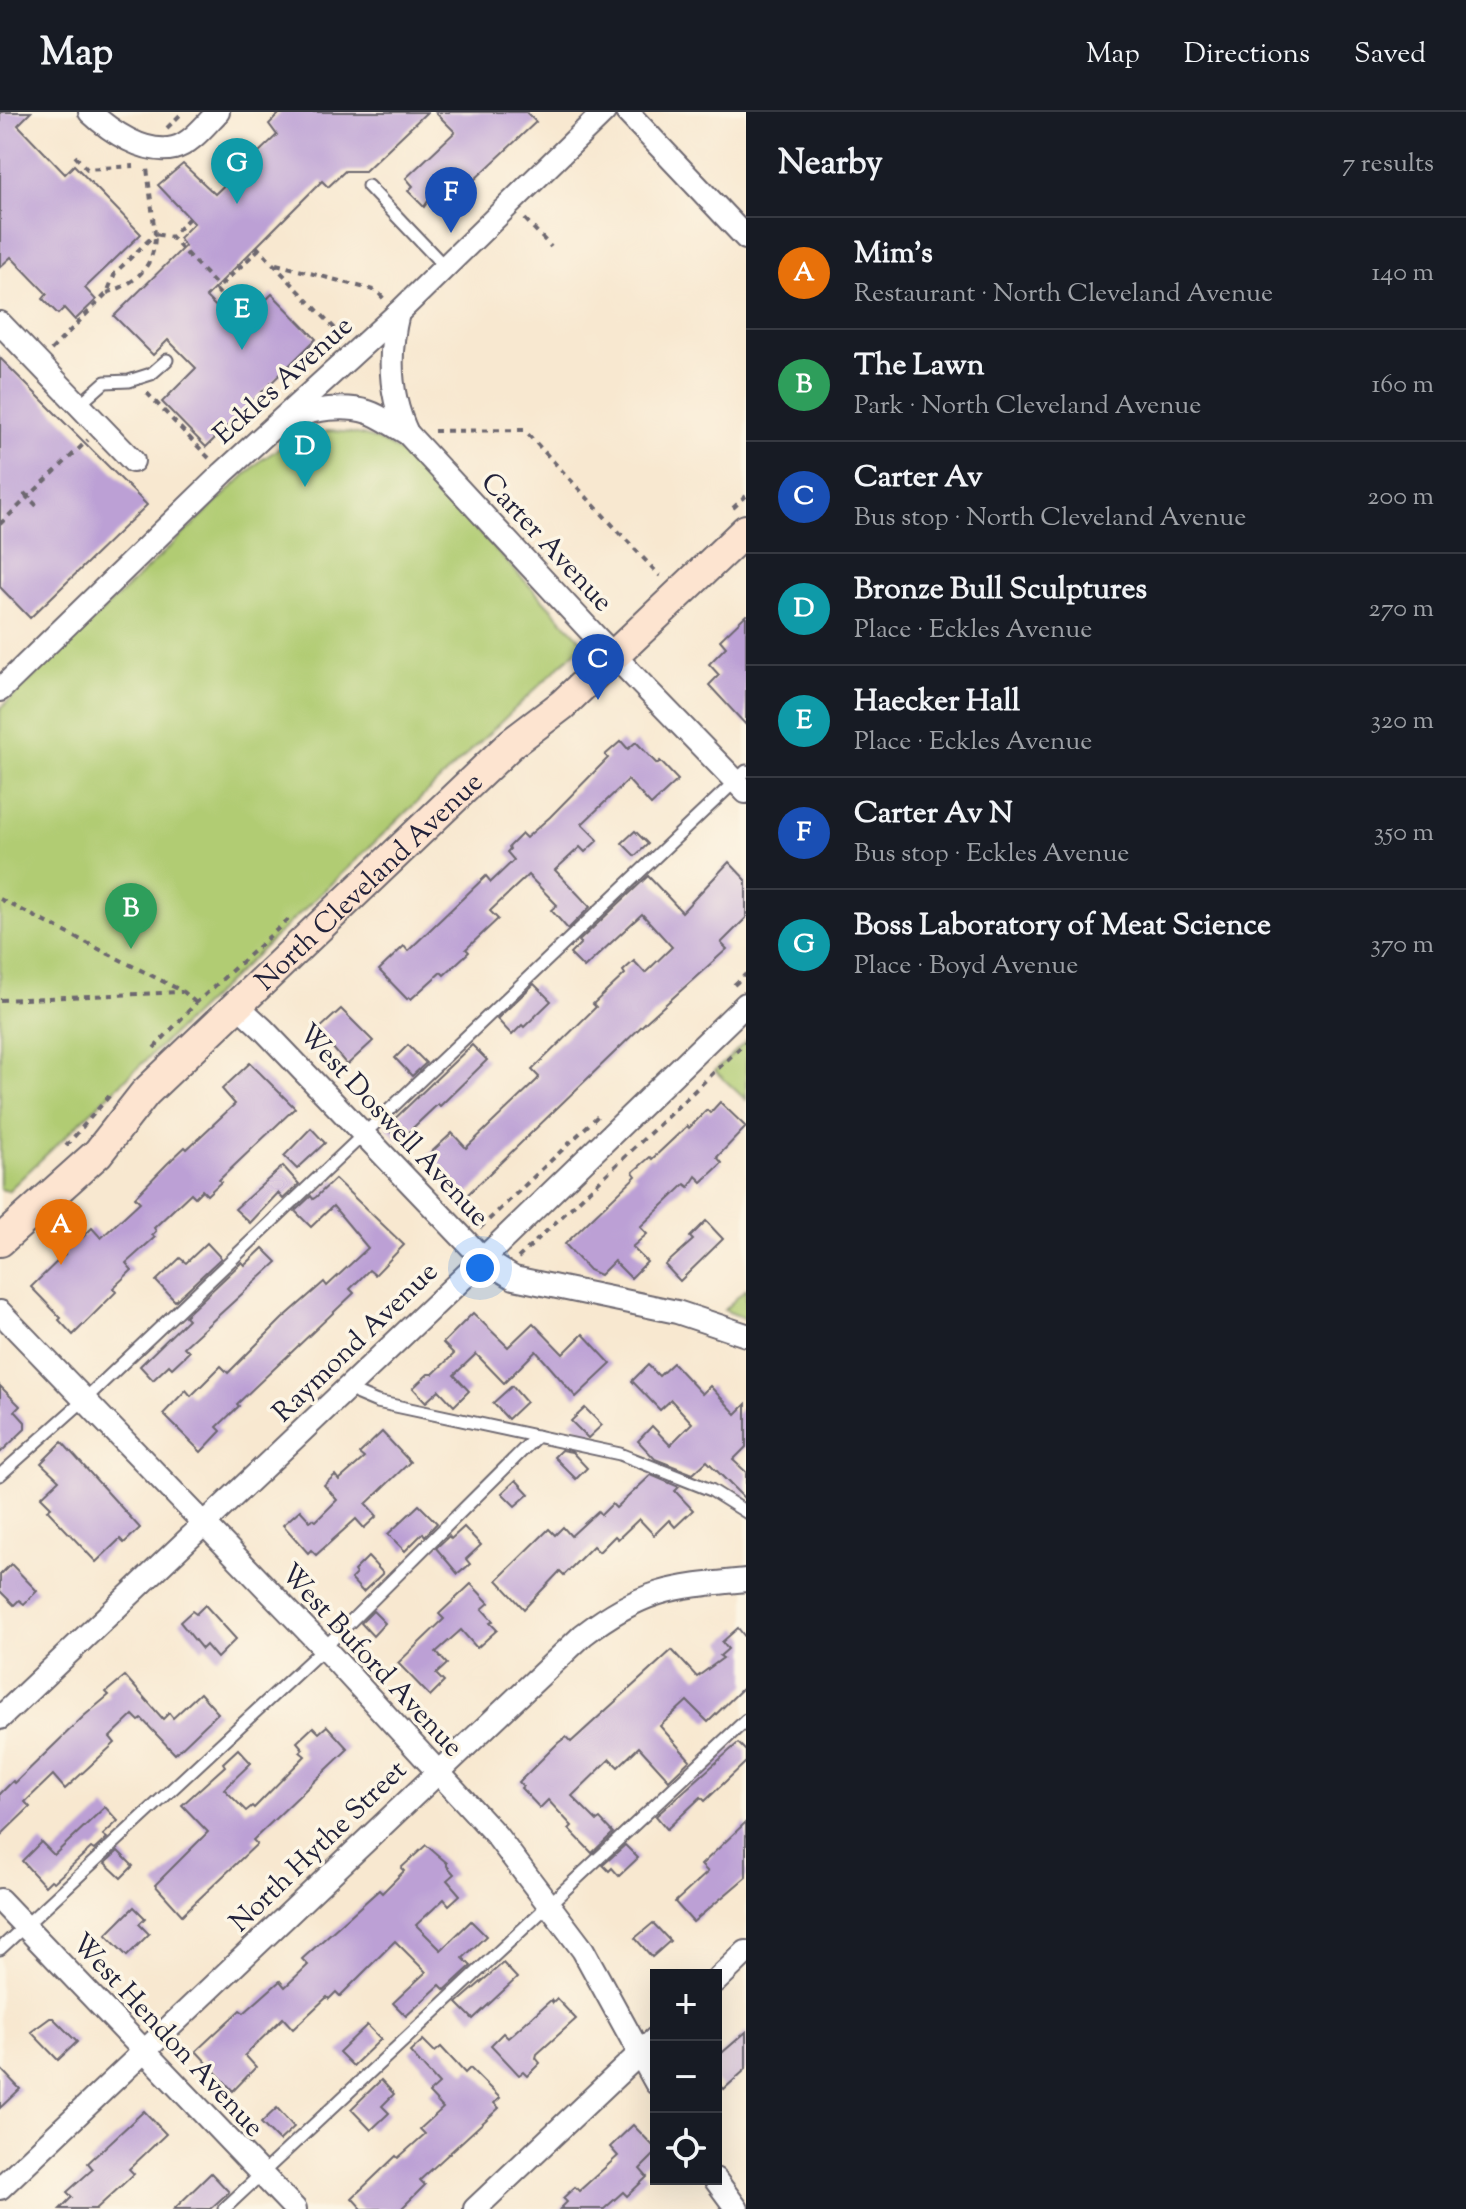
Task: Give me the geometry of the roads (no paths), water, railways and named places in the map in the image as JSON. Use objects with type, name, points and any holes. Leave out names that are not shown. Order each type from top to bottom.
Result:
[{"type":"main road","name":"North Cleveland Avenue","points":[[3,1232],[98,1153],[145,1093],[512,743],[562,705],[746,530]]},
{"type":"street","points":[[90,112],[107,129],[127,139],[155,147],[174,148],[188,141],[218,112]]},
{"type":"street","name":"Eckles Avenue","points":[[0,690],[223,473],[357,352],[392,307],[444,266],[604,112]]},
{"type":"street","points":[[627,112],[746,238]]},
{"type":"street","name":"Carter Avenue","points":[[392,307],[392,375],[399,416],[614,655],[743,782]]},
{"type":"street","points":[[0,323],[133,461]]},
{"type":"street","name":"Carter Avenue","points":[[283,419],[332,408],[369,412],[415,432]]},
{"type":"street","name":"Raymond Avenue","points":[[0,1718],[746,1004]]},
{"type":"street","name":"West Doswell Avenue","points":[[238,1006],[483,1259],[514,1278],[677,1312],[746,1335]]},
{"type":"street","name":"West Buford Avenue","points":[[0,1312],[324,1648],[496,1835],[583,1950],[648,2046]]},
{"type":"street","name":"North Hythe Street","points":[[0,2188],[583,1635],[625,1606],[648,1595],[676,1587],[746,1580]]},
{"type":"street","name":"West Hendon Avenue","points":[[0,1900],[295,2209]]},
{"type":"street","points":[[722,1975],[746,1952]]},
{"type":"street","points":[[475,2209],[648,2046]]},
{"type":"street","points":[[719,2185],[732,2207]]},
{"type":"lane","points":[[368,186],[444,266]]},
{"type":"lane","points":[[79,405],[105,382],[129,381],[151,374],[167,360]]},
{"type":"lane","points":[[0,1475],[84,1400],[363,1134],[743,782]]},
{"type":"lane","points":[[348,1386],[377,1402],[620,1454],[711,1490],[746,1512]]},
{"type":"lane","points":[[0,1949],[324,1648],[537,1436]]},
{"type":"lane","points":[[224,2209],[746,1720]]},
{"type":"place","name":"Boss Laboratory of Meat Science","points":[[237,204]]},
{"type":"place","name":"Carter Av N","points":[[451,233]]},
{"type":"place","name":"Haecker Hall","points":[[242,350]]},
{"type":"place","name":"Bronze Bull Sculptures","points":[[305,487]]},
{"type":"place","name":"Carter Av","points":[[598,700]]},
{"type":"place","name":"The Lawn","points":[[131,949]]},
{"type":"place","name":"Mim's","points":[[61,1265]]}]
